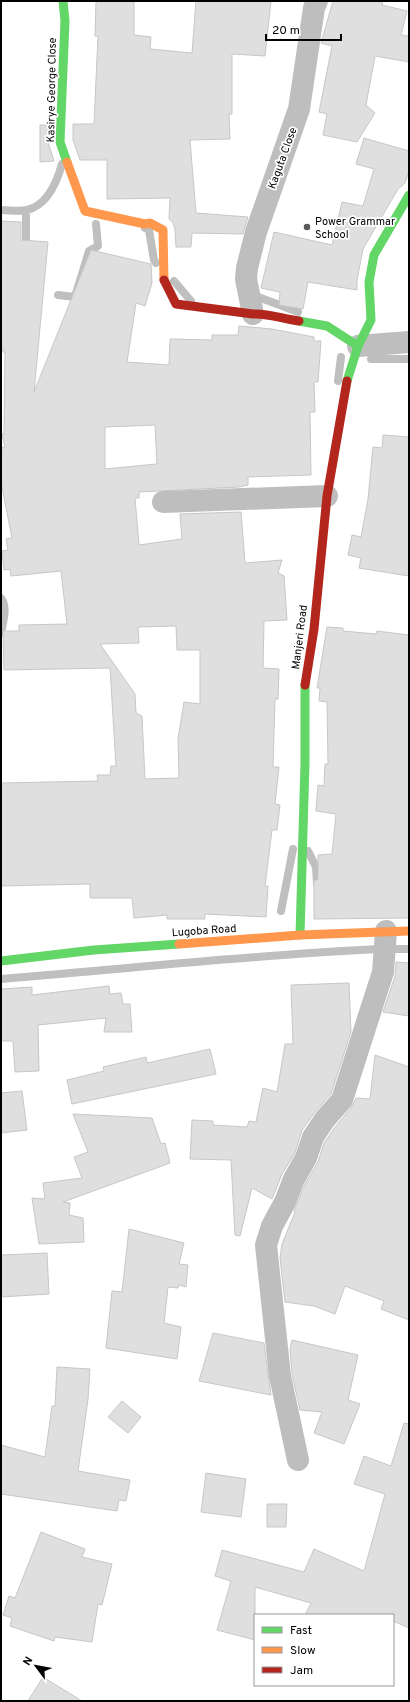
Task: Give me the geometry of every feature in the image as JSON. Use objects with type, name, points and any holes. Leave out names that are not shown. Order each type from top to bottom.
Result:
[{"type":"street","name":"Kasirye George Close","points":[[63,1],[65,21],[60,142],[85,211],[145,224],[150,223],[163,230],[164,281],[176,304],[252,314],[265,313],[278,318],[327,326],[358,346]]},
{"type":"street","name":"Kaguta Close","points":[[252,314],[246,280],[247,268],[256,232],[299,109],[314,8],[317,1]]},
{"type":"street","name":"Manjeri Road","points":[[300,935],[306,763],[304,693],[314,629],[327,496],[345,389],[358,346],[371,320],[369,282],[374,255],[409,195]]},
{"type":"street","points":[[358,346],[409,342]]},
{"type":"street","points":[[163,502],[327,496]]},
{"type":"street","points":[[298,1460],[280,1376],[266,1245],[272,1226],[285,1202],[294,1179],[306,1158],[313,1137],[342,1100],[383,972],[386,931]]},
{"type":"street","name":"Lugoba Road","points":[[1,961],[94,950],[300,935],[409,931]]},
{"type":"building","points":[[96,1],[134,1],[134,35],[151,37],[150,49],[192,53],[196,1],[271,1],[265,56],[232,54],[232,114],[229,114],[230,139],[190,140],[196,213],[248,217],[243,234],[192,233],[191,247],[176,247],[175,229],[173,223],[169,219],[170,198],[107,199],[107,160],[80,160],[73,140],[73,124],[94,124],[98,36],[95,36]]},
{"type":"building","points":[[333,1],[383,1],[382,5],[407,11],[401,35],[409,36],[409,62],[375,56],[366,105],[375,113],[357,142],[323,135],[327,114],[319,112],[332,46],[321,43]]},
{"type":"building","points":[[40,125],[48,125],[48,142],[54,161],[40,162]]},
{"type":"building","points":[[364,138],[409,151],[409,171],[405,183],[398,189],[363,249],[357,280],[357,290],[308,282],[303,309],[279,305],[280,292],[261,288],[274,232],[332,245],[342,202],[363,206],[374,169],[356,164]]},
{"type":"building","points":[[1,221],[21,222],[21,240],[48,242],[34,392],[91,250],[151,264],[152,283],[145,306],[136,303],[127,362],[169,365],[170,339],[212,340],[212,335],[238,335],[239,326],[272,329],[314,337],[314,341],[321,341],[318,382],[314,382],[315,412],[310,412],[311,475],[248,477],[248,485],[239,487],[139,492],[139,498],[135,498],[139,545],[182,539],[180,514],[241,512],[245,563],[282,560],[278,573],[284,576],[287,620],[264,621],[263,668],[279,669],[278,699],[275,699],[273,767],[279,767],[275,804],[280,805],[277,830],[272,830],[265,886],[268,886],[266,917],[205,914],[205,919],[167,919],[167,915],[134,918],[132,898],[90,898],[90,884],[1,886],[1,783],[98,781],[97,775],[110,775],[111,766],[116,766],[110,668],[4,670],[3,631],[19,631],[19,625],[67,624],[61,571],[11,576],[10,569],[4,570],[2,551],[8,550],[6,539],[12,538],[1,482],[1,448],[5,447],[2,434],[4,434],[5,352],[3,352],[3,348],[1,348]],"holes":[[[155,425],[157,464],[105,469],[105,427]],[[176,626],[177,650],[200,650],[200,704],[184,702],[178,739],[179,778],[145,779],[142,716],[136,713],[135,694],[100,644],[139,643],[138,627]]]},
{"type":"building","points":[[383,435],[409,437],[409,576],[359,568],[361,558],[348,555],[352,535],[361,537],[368,499],[373,447],[382,448]]},
{"type":"building","points":[[327,627],[343,628],[343,631],[376,634],[377,631],[409,635],[409,918],[314,919],[314,880],[318,880],[318,855],[332,854],[336,814],[316,811],[318,785],[324,786],[325,764],[328,764],[327,702],[319,701],[320,688],[317,688]]},
{"type":"building","points":[[396,962],[409,963],[409,1016],[383,1012],[395,976]]},
{"type":"building","points":[[349,983],[351,1032],[331,1094],[302,1130],[295,1153],[282,1174],[272,1199],[252,1188],[240,1236],[235,1235],[231,1160],[190,1159],[192,1120],[213,1121],[213,1125],[247,1127],[249,1121],[256,1122],[263,1088],[277,1092],[285,1044],[293,1044],[291,985]]},
{"type":"building","points":[[109,986],[110,994],[121,993],[123,1004],[130,1004],[132,1032],[104,1032],[106,1018],[38,1025],[39,1071],[15,1072],[13,1041],[1,1041],[1,989],[32,987],[32,995]]},
{"type":"building","points":[[210,1049],[216,1074],[72,1104],[67,1080],[104,1071],[103,1067],[146,1057],[147,1063]]},
{"type":"building","points":[[375,1055],[409,1067],[409,1320],[381,1309],[384,1301],[345,1286],[335,1314],[314,1306],[285,1302],[280,1258],[282,1244],[295,1212],[294,1211],[305,1184],[318,1162],[324,1143],[351,1108],[356,1098],[370,1099]]},
{"type":"building","points":[[22,1091],[27,1130],[1,1133],[1,1093]]},
{"type":"building","points":[[73,1114],[152,1118],[161,1144],[165,1143],[170,1163],[63,1202],[70,1203],[69,1215],[83,1218],[84,1242],[39,1244],[32,1198],[45,1199],[43,1183],[82,1178],[74,1157],[88,1152]]},
{"type":"building","points":[[129,1229],[184,1243],[179,1264],[188,1265],[186,1287],[179,1285],[178,1288],[168,1287],[164,1323],[181,1327],[177,1359],[106,1348],[112,1291],[122,1292]]},
{"type":"building","points":[[47,1253],[49,1294],[1,1297],[1,1255]]},
{"type":"building","points":[[213,1333],[264,1343],[271,1395],[199,1381]]},
{"type":"building","points":[[292,1340],[358,1355],[348,1400],[360,1404],[344,1444],[314,1433],[322,1412],[300,1410],[292,1374],[290,1349]]},
{"type":"building","points":[[57,1367],[90,1369],[88,1399],[78,1471],[130,1480],[126,1501],[119,1500],[117,1511],[1,1494],[1,1445],[45,1457],[52,1406],[55,1406]]},
{"type":"building","points":[[122,1401],[141,1417],[128,1433],[108,1417]]},
{"type":"building","points":[[404,1423],[409,1424],[409,1628],[394,1621],[394,1614],[306,1614],[311,1603],[255,1587],[254,1640],[217,1630],[231,1581],[215,1576],[222,1550],[304,1572],[314,1549],[364,1571],[385,1494],[354,1484],[364,1456],[391,1466]]},
{"type":"building","points":[[206,1473],[246,1479],[241,1517],[201,1512]]},
{"type":"building","points":[[267,1504],[287,1504],[286,1527],[267,1527]]},
{"type":"building","points":[[41,1532],[85,1549],[82,1557],[112,1564],[102,1605],[98,1604],[92,1642],[55,1637],[54,1641],[10,1626],[12,1618],[3,1615],[9,1596],[15,1598]]},
{"type":"building","points":[[43,1677],[82,1701],[28,1701]]},
{"type":"waterway","points":[[1,210],[24,211],[41,203],[54,185],[62,164]]},
{"type":"waterway","points":[[26,210],[26,251]]},
{"type":"waterway","points":[[58,295],[75,297],[89,251],[98,246],[96,224]]},
{"type":"waterway","points":[[145,228],[149,230],[154,260],[156,263]]},
{"type":"waterway","points":[[174,281],[191,301]]},
{"type":"waterway","points":[[253,295],[298,312]]},
{"type":"waterway","points":[[338,381],[341,357]]},
{"type":"waterway","points":[[371,359],[409,359]]},
{"type":"waterway","points":[[1,598],[5,610],[1,633]]},
{"type":"waterway","points":[[281,911],[293,849]]},
{"type":"waterway","points":[[308,851],[316,867],[317,884]]},
{"type":"waterway","points":[[1,979],[237,958],[378,949]]},
{"type":"waterway","points":[[396,949],[409,949]]},
{"type":"traffic: fast","points":[[63,1],[65,21],[60,142],[67,162]]},
{"type":"traffic: fast","points":[[347,381],[358,346],[371,320],[369,282],[374,255],[409,195]]},
{"type":"traffic: fast","points":[[299,321],[327,326],[358,346]]},
{"type":"traffic: fast","points":[[300,935],[305,763],[305,685]]},
{"type":"traffic: fast","points":[[1,961],[94,950],[179,944]]},
{"type":"traffic: slow","points":[[67,162],[85,211],[145,224],[150,223],[163,230],[164,280]]},
{"type":"traffic: slow","points":[[179,944],[300,935],[409,931]]},
{"type":"traffic: jam","points":[[164,280],[176,304],[253,314],[264,314],[299,321]]},
{"type":"traffic: jam","points":[[305,685],[314,629],[327,496],[347,381]]},
{"type":"place","name":"Power Grammar School","points":[[307,227]]}]
